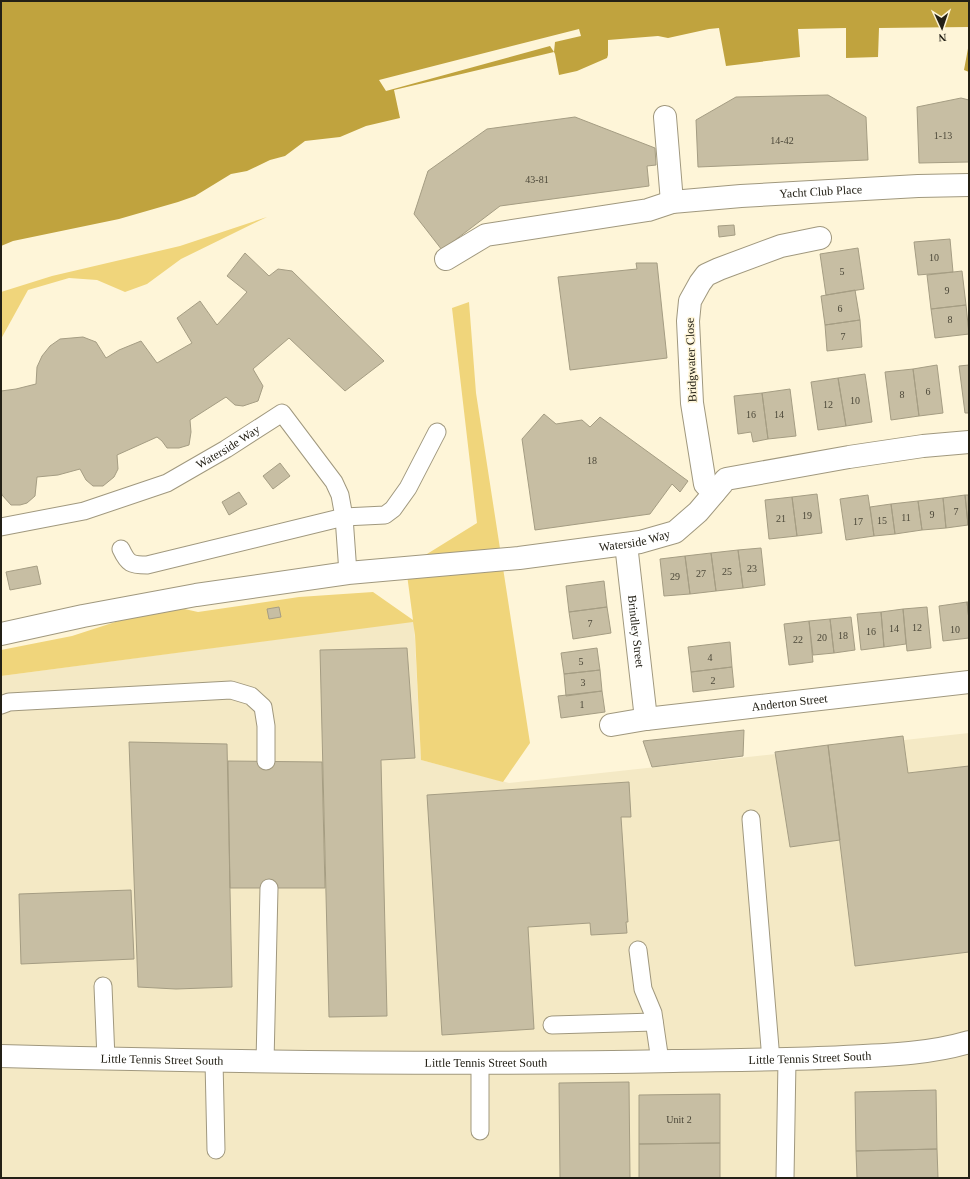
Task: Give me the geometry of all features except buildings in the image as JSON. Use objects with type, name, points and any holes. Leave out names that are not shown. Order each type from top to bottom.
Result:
[{"type":"street","points":[[665,117],[672,202]]},
{"type":"street","name":"Yacht Club Place","points":[[446,259],[486,235],[648,210],[672,202],[741,196],[918,186],[969,185]]},
{"type":"street","name":"Bridgwater Close","points":[[714,493],[705,484],[692,403],[688,321],[690,301],[700,283],[706,276],[719,269],[781,246],[820,238]]},
{"type":"street","name":"Waterside Way","points":[[1,634],[83,616],[196,595],[348,573],[519,558],[626,544],[675,532],[698,512],[726,479],[849,457],[923,446],[969,442]]},
{"type":"street","name":"Brindley Street","points":[[626,544],[646,719]]},
{"type":"street","name":"Anderton Street","points":[[611,725],[646,719],[969,682]]},
{"type":"street","name":"Little Tennis Street South","points":[[1,1056],[265,1062],[480,1063],[779,1060],[903,1055],[969,1042]]},
{"type":"lane","name":"Waterside Way","points":[[1,526],[84,511],[167,483],[226,449],[282,413],[334,482],[340,495],[344,517],[348,573]]},
{"type":"lane","points":[[121,549],[126,560],[135,565],[147,565],[344,517],[385,515],[393,509],[408,488],[437,432]]},
{"type":"lane","points":[[1,705],[9,702],[231,690],[251,696],[263,707],[266,726],[266,761]]},
{"type":"lane","points":[[751,818],[779,1060],[786,1178]]},
{"type":"lane","points":[[265,1062],[269,888]]},
{"type":"lane","points":[[638,950],[643,989],[652,1013],[660,1061]]},
{"type":"lane","points":[[103,986],[106,1059]]},
{"type":"lane","points":[[552,1025],[654,1022]]},
{"type":"lane","points":[[214,1061],[216,1150]]},
{"type":"lane","points":[[480,1063],[480,1131]]},
{"type":"shaded area","points":[[1,1],[969,1],[969,27],[879,28],[878,57],[846,58],[846,28],[798,29],[800,57],[726,66],[719,28],[668,38],[658,36],[608,40],[607,58],[577,71],[559,75],[554,52],[394,90],[400,118],[366,126],[340,137],[305,141],[285,156],[270,160],[247,171],[231,174],[195,196],[178,202],[119,219],[13,241],[1,246]]},
{"type":"shaded area","points":[[969,43],[969,72],[964,70]]},
{"type":"shaded area","points":[[267,217],[181,259],[147,284],[125,292],[97,280],[69,278],[28,290],[1,339],[1,292],[52,276],[180,246]]},
{"type":"shaded area","points":[[469,302],[476,393],[530,743],[503,782],[421,760],[415,635],[413,622],[1,676],[1,650],[72,636],[143,613],[180,608],[198,612],[299,597],[373,592],[413,620],[406,567],[477,523],[452,308]],"holes":[[[279,607],[280,617],[269,618],[268,609]]]},
{"type":"shaded area","points":[[414,621],[421,760],[509,783],[969,733],[969,1178],[1,1178],[1,676]]},
{"type":"pier","points":[[579,29],[581,36],[555,42],[554,52],[550,46],[386,91],[379,80]]}]
